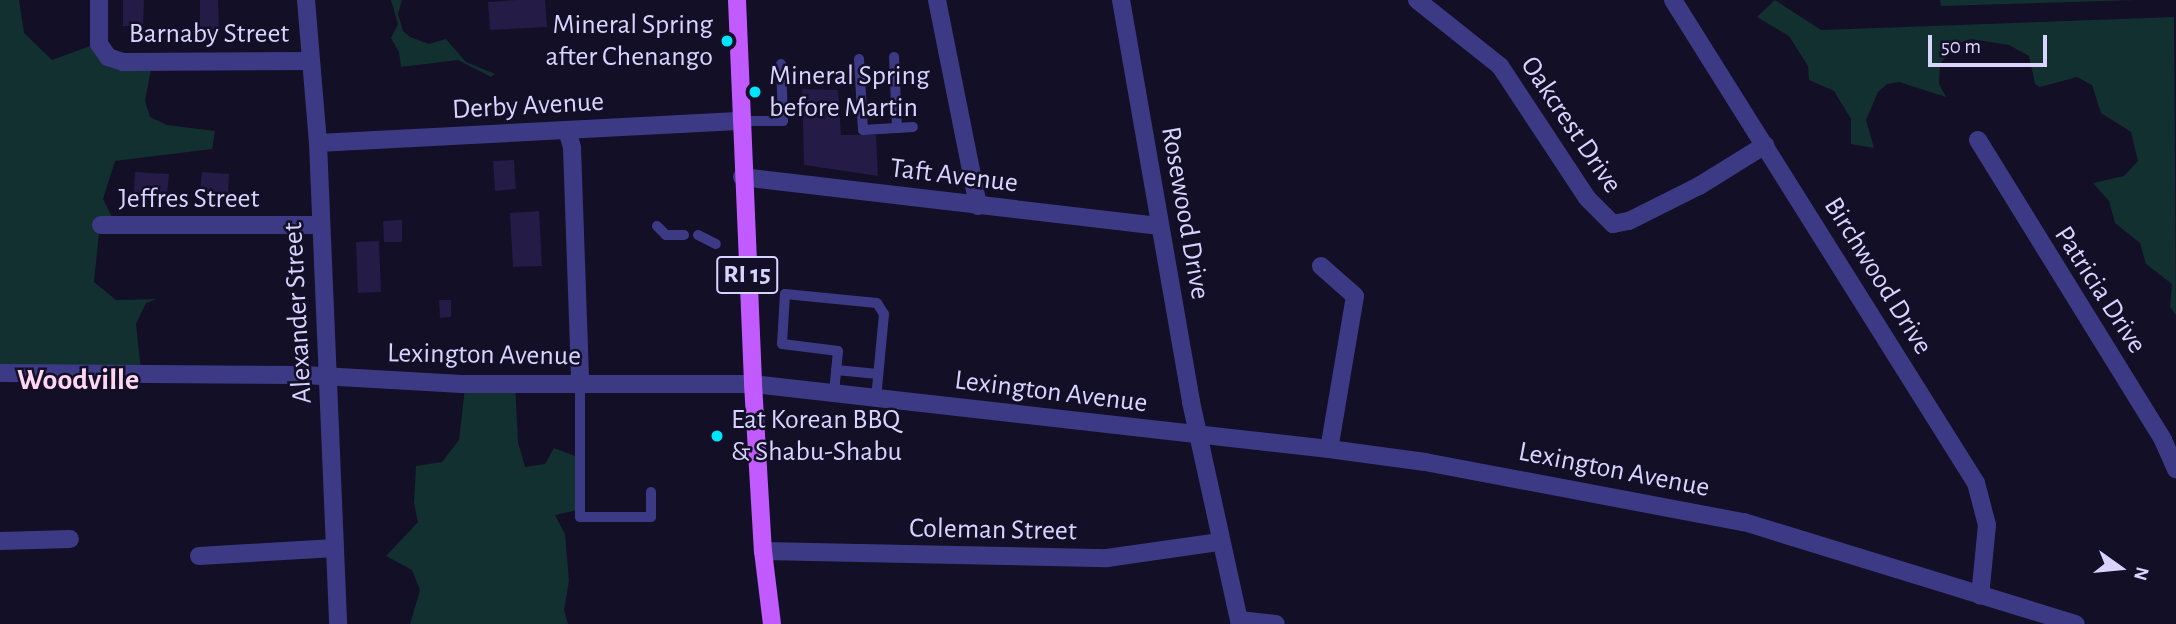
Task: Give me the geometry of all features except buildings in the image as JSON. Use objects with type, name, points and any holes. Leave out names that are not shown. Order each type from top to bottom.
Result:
[{"type":"main road","name":"RI 15","points":[[737,0],[742,177],[753,384],[763,551],[772,624]]},
{"type":"street","name":"Barnaby Street","points":[[99,0],[99,44],[108,57],[140,64],[310,61]]},
{"type":"street","name":"Alexander Street","points":[[306,0],[318,143],[319,225],[338,624]]},
{"type":"street","points":[[937,0],[978,206]]},
{"type":"street","name":"Rosewood Drive","points":[[1121,0],[1198,435],[1239,622]]},
{"type":"street","name":"Oakcrest Drive","points":[[1417,0],[1500,66],[1587,198],[1613,224],[1629,221],[1699,186],[1765,145]]},
{"type":"street","name":"Birchwood Drive","points":[[1673,0],[1976,482],[1987,525],[1980,596]]},
{"type":"street","name":"Derby Avenue","points":[[318,143],[742,121]]},
{"type":"street","points":[[567,130],[572,148],[580,382]]},
{"type":"street","name":"Patricia Drive","points":[[1978,140],[2163,440],[2176,469]]},
{"type":"street","name":"Taft Avenue","points":[[742,177],[1160,226]]},
{"type":"street","name":"Jeffres Street","points":[[101,225],[319,225]]},
{"type":"street","points":[[1321,266],[1355,296],[1329,449]]},
{"type":"street","name":"Lexington Avenue","points":[[0,373],[328,376],[420,383],[753,384],[1329,449],[1425,462],[1744,522],[2076,624]]},
{"type":"street","points":[[0,541],[69,539]]},
{"type":"street","name":"Coleman Street","points":[[763,551],[1107,558],[1220,542]]},
{"type":"street","points":[[200,556],[335,548]]},
{"type":"street","points":[[1239,622],[1276,624]]},
{"type":"lane","points":[[894,57],[897,128]]},
{"type":"lane","points":[[859,59],[863,130],[913,127]]},
{"type":"lane","points":[[742,121],[783,121],[781,64]]},
{"type":"lane","points":[[657,226],[666,235],[684,235]]},
{"type":"lane","points":[[698,235],[716,244]]},
{"type":"lane","points":[[834,393],[838,351],[782,344],[785,294],[877,303],[884,314],[876,398]]},
{"type":"lane","points":[[836,370],[878,374]]},
{"type":"lane","points":[[580,382],[580,517],[651,517],[651,492]]},
{"type":"green space","points":[[0,0],[19,0],[24,33],[52,60],[96,44],[152,65],[145,101],[150,117],[167,125],[215,131],[212,149],[115,161],[103,199],[116,225],[99,233],[94,282],[116,300],[157,299],[146,303],[136,324],[141,370],[0,372]]},
{"type":"green space","points":[[391,0],[402,0],[398,14],[403,31],[410,37],[429,44],[446,39],[466,62],[495,74],[491,77],[458,60],[401,67],[399,52],[391,38],[398,24]]},
{"type":"green space","points":[[1775,0],[1821,30],[2174,17],[2176,315],[2170,307],[2172,284],[2146,264],[2140,243],[2115,223],[2109,201],[2093,183],[2124,176],[2138,161],[2131,132],[2101,113],[2092,85],[2077,77],[2040,87],[2035,84],[2029,56],[2009,45],[1971,39],[1956,44],[1940,64],[1939,84],[1946,97],[1899,82],[1887,84],[1878,92],[1866,120],[1874,148],[1851,144],[1851,119],[1834,91],[1809,80],[1808,66],[1789,36],[1757,17]]},
{"type":"green space","points":[[1940,0],[2137,0],[1941,6]]},
{"type":"green space","points":[[515,383],[518,442],[525,467],[545,464],[554,448],[583,459],[582,509],[555,515],[565,534],[569,581],[564,610],[568,624],[410,624],[420,590],[412,570],[386,556],[418,522],[414,503],[416,466],[442,462],[459,440],[465,387]]},
{"type":"place","name":"Mineral Spring after Chenango","points":[[727,41]]},
{"type":"place","name":"Mineral Spring before Martin","points":[[755,92]]},
{"type":"place","name":"Eat Korean BBQ & Shabu-Shabu","points":[[717,436]]},
{"type":"district","name":"Woodville","points":[[78,380]]}]
